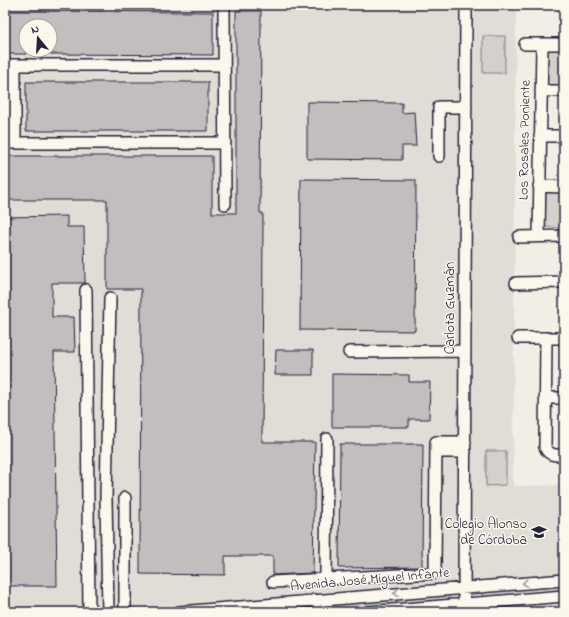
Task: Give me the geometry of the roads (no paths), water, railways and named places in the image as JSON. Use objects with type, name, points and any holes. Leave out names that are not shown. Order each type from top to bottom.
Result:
[{"type":"street","name":"Carlota Guzmán","points":[[464,608],[466,5]]},
{"type":"street","points":[[224,8],[225,204]]},
{"type":"street","points":[[525,44],[564,44]]},
{"type":"street","name":"Los Rosales Poniente","points":[[539,236],[542,44]]},
{"type":"street","points":[[224,65],[10,65],[10,143],[225,143]]},
{"type":"street","points":[[541,91],[564,91]]},
{"type":"street","points":[[439,156],[439,107],[466,107]]},
{"type":"street","points":[[540,136],[564,136]]},
{"type":"street","points":[[539,186],[564,187]]},
{"type":"street","points":[[519,237],[564,236]]},
{"type":"street","points":[[516,283],[564,282]]},
{"type":"street","points":[[86,290],[89,612]]},
{"type":"street","points":[[108,612],[106,498],[110,298]]},
{"type":"street","points":[[518,338],[564,338]]},
{"type":"street","points":[[546,338],[545,447],[547,452],[553,455],[564,455]]},
{"type":"street","points":[[349,352],[465,351]]},
{"type":"street","points":[[545,398],[564,398]]},
{"type":"street","points":[[326,579],[327,439]]},
{"type":"street","points":[[273,582],[435,573],[436,452],[465,447]]},
{"type":"street","points":[[125,498],[125,612]]},
{"type":"street","name":"Avenida José Miguel Infante","points":[[179,612],[564,580]]},
{"type":"street","points":[[368,612],[464,608],[564,596]]},
{"type":"street","points":[[314,600],[318,605],[318,612]]},
{"type":"place","name":"Colegio Alonso de Córdoba","points":[[539,532]]}]
